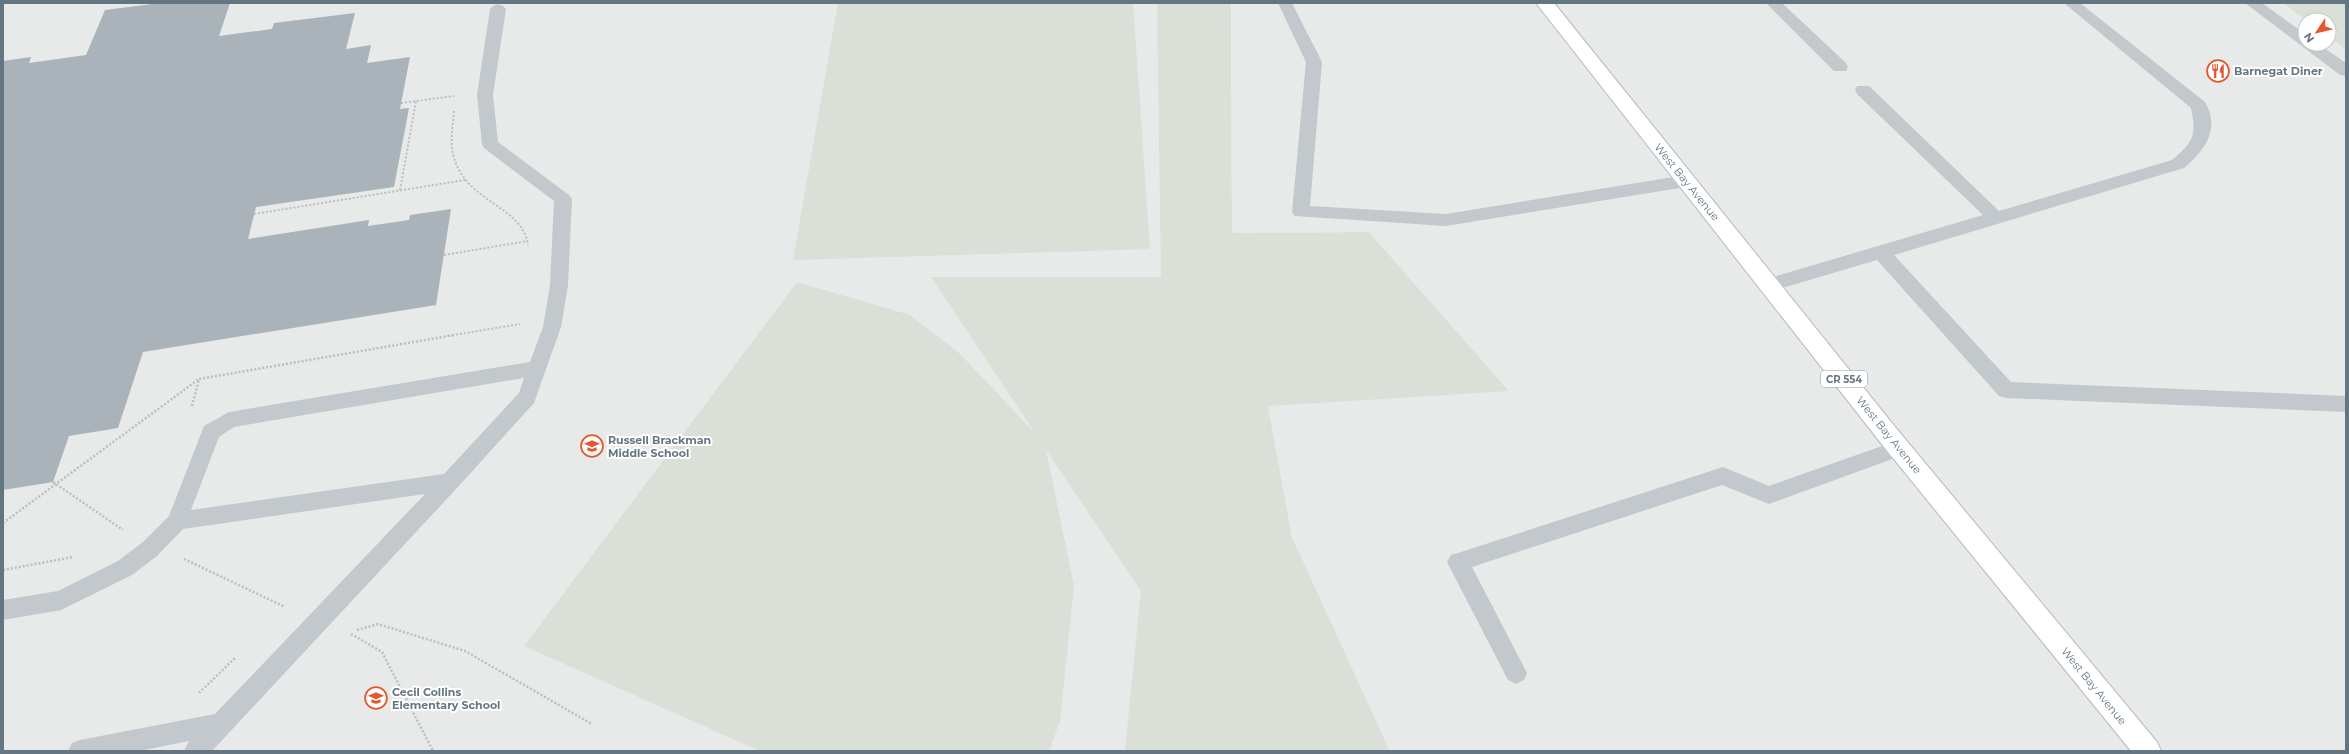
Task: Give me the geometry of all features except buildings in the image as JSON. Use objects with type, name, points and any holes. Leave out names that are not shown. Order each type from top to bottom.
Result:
[{"type":"main road","name":"West Bay Avenue","points":[[1545,3],[1899,448],[2148,751]]},
{"type":"lane","points":[[1285,3],[1314,62],[1301,212],[1446,220],[1686,181]]},
{"type":"lane","points":[[1772,3],[1840,68]]},
{"type":"lane","points":[[1769,285],[2178,164],[2198,147],[2204,129],[2198,106],[2070,3]]},
{"type":"lane","points":[[2252,3],[2297,36]]},
{"type":"lane","points":[[196,751],[450,482],[527,397],[552,327],[560,285],[564,199],[490,144],[485,95],[498,9]]},
{"type":"lane","points":[[2319,52],[2346,71]]},
{"type":"lane","points":[[1863,90],[1996,218]]},
{"type":"lane","points":[[1882,252],[2006,390],[2346,404]]},
{"type":"lane","points":[[3,610],[61,600],[125,568],[150,549],[177,521],[211,432],[229,420],[538,368]]},
{"type":"lane","points":[[1516,673],[1458,562],[1723,476],[1768,495],[1899,448]]},
{"type":"lane","points":[[177,521],[450,482]]},
{"type":"lane","points":[[80,751],[222,724]]},
{"type":"path","points":[[402,103],[456,95],[452,134],[453,153],[465,180],[491,204],[507,212],[521,223],[528,236],[528,252]]},
{"type":"path","points":[[400,190],[416,101]]},
{"type":"path","points":[[254,214],[465,180]]},
{"type":"path","points":[[444,255],[528,241]]},
{"type":"path","points":[[3,522],[54,483],[199,380]]},
{"type":"path","points":[[54,483],[125,531]]},
{"type":"path","points":[[181,558],[286,608]]},
{"type":"path","points":[[432,751],[382,652],[348,632],[378,624],[465,651],[592,724]]},
{"type":"shaded area","name":"Russell Brackman Middle School","points":[[3,3],[1182,3],[1132,751],[3,751]]},
{"type":"shaded area","points":[[838,3],[1133,3],[1150,249],[793,260]]},
{"type":"shaded area","points":[[1157,3],[1231,3],[1232,233],[1369,232],[1509,391],[1268,406],[1292,537],[1390,751],[1125,751],[1141,591],[1046,450],[1074,586],[1060,721],[1049,751],[760,751],[524,646],[797,282],[910,315],[959,353],[1035,433],[931,277],[1161,277]]},
{"type":"shaded area","points":[[1231,3],[2283,3],[2297,13],[2297,52],[2337,52],[2337,43],[2346,50],[2346,751],[1390,751],[1292,537],[1268,406],[1508,390],[1369,232],[1232,233]]},
{"type":"shaded area","points":[[2283,3],[2346,3],[2346,50],[2337,43],[2337,12],[2297,12],[2297,13]]},
{"type":"place","name":"Barnegat Diner","points":[[2218,71]]},
{"type":"place","name":"Russell Brackman Middle School","points":[[592,446]]},
{"type":"place","name":"Cecil Collins Elementary School","points":[[376,698]]}]
